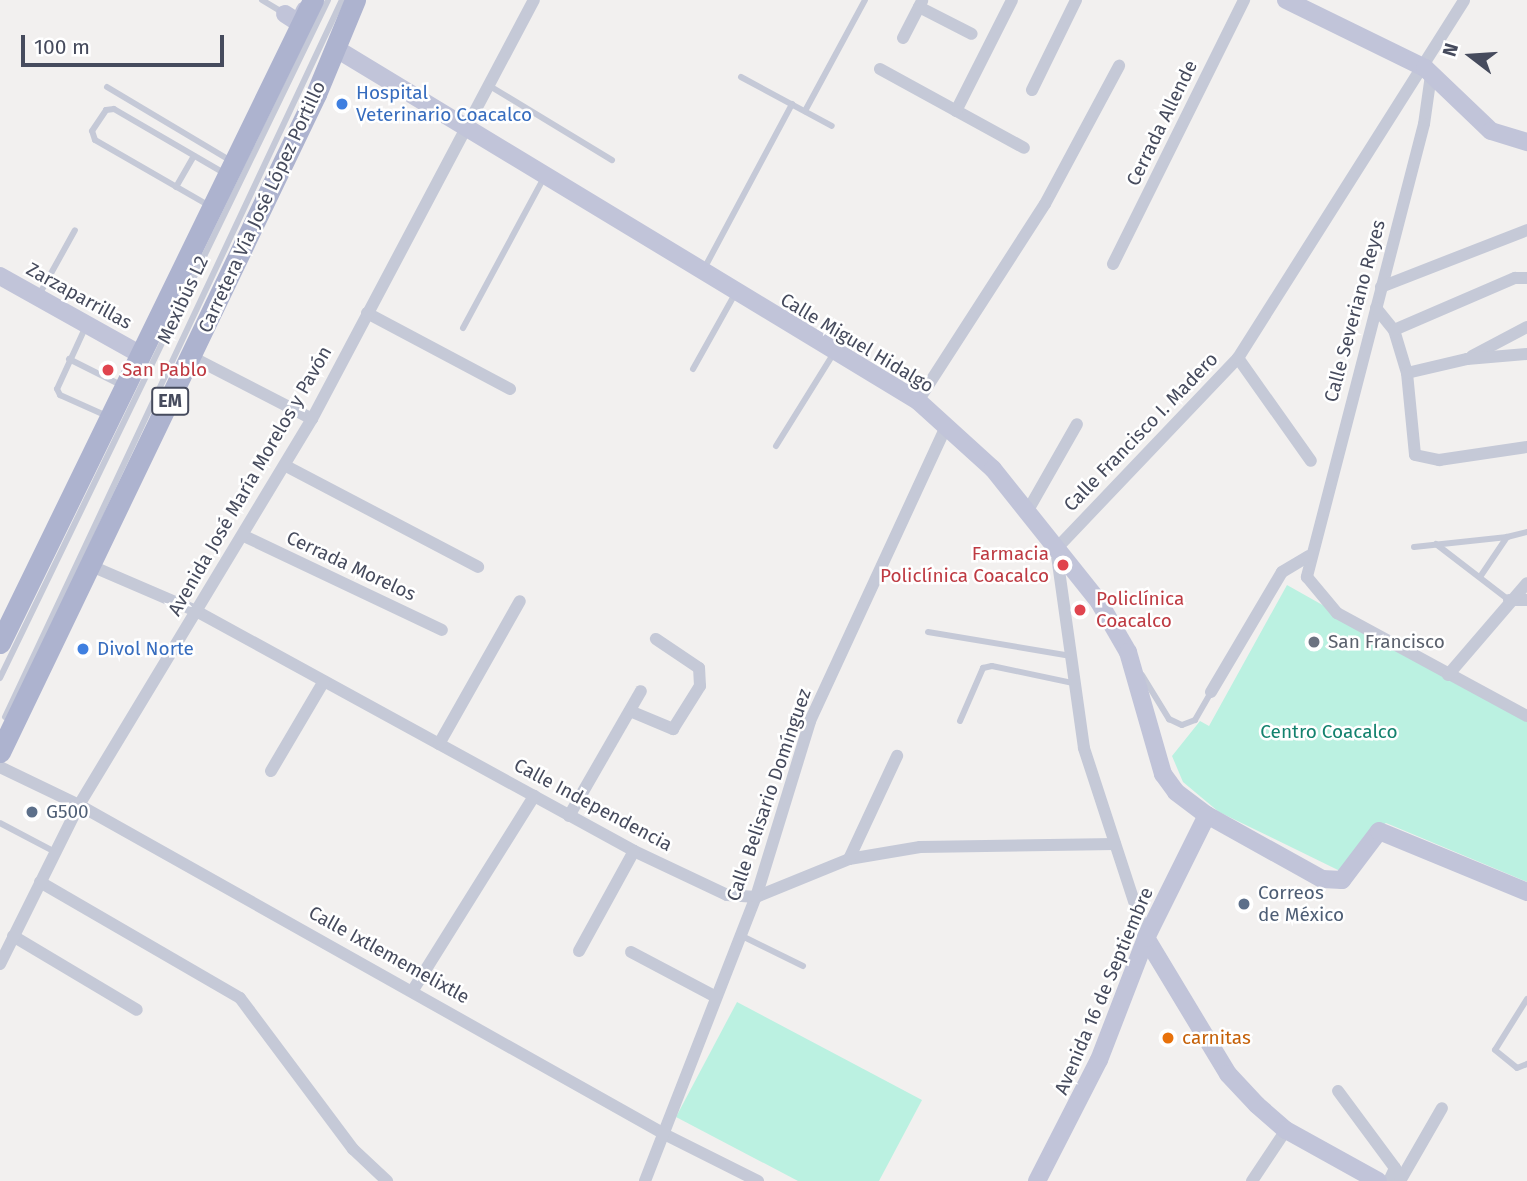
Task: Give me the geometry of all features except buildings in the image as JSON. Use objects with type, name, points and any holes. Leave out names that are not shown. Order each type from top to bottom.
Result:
[{"type":"main road","name":"EM","points":[[0,643],[211,206],[292,18],[311,0]]},
{"type":"main road","name":"Carretera Vía José López Portillo","points":[[0,752],[192,357],[357,0]]},
{"type":"street","points":[[465,123],[534,0]]},
{"type":"street","points":[[956,111],[1012,0]]},
{"type":"street","points":[[1032,90],[1076,0]]},
{"type":"street","name":"Cerrada Allende","points":[[1113,264],[1244,0]]},
{"type":"street","points":[[1286,0],[1428,71],[1491,131],[1527,142]]},
{"type":"street","name":"Calle Francisco I. Madero","points":[[1056,549],[1238,358],[1428,71],[1464,0]]},
{"type":"street","points":[[903,38],[921,3],[972,34]]},
{"type":"street","name":"Calle Miguel Hidalgo","points":[[335,48],[465,123],[736,293],[918,401],[993,469],[1099,602],[1128,653],[1163,774],[1175,792],[1206,815],[1322,879],[1342,880],[1379,831],[1527,892]]},
{"type":"street","points":[[918,401],[1045,204],[1119,66]]},
{"type":"street","points":[[880,69],[1024,148]]},
{"type":"street","name":"Calle Severiano Reyes","points":[[1428,71],[1424,124],[1309,556],[1307,577],[1337,613],[1527,716]]},
{"type":"street","name":"Avenida José María Morelos y Pavón","points":[[0,964],[79,805],[244,536],[312,419],[465,123]]},
{"type":"street","points":[[1381,287],[1527,230]]},
{"type":"street","name":"Zarzaparrillas","points":[[0,277],[138,353]]},
{"type":"street","points":[[1394,330],[1515,278],[1527,278]]},
{"type":"street","points":[[1376,307],[1394,330],[1407,373],[1415,455],[1439,460],[1527,447]]},
{"type":"street","points":[[367,313],[510,389]]},
{"type":"street","points":[[1467,359],[1527,327]]},
{"type":"street","points":[[1407,373],[1467,359],[1527,354]]},
{"type":"street","points":[[192,357],[312,419]]},
{"type":"street","points":[[1238,358],[1311,461]]},
{"type":"street","points":[[1027,512],[1077,424]]},
{"type":"street","name":"Calle Belisario Domínguez","points":[[645,1181],[666,1135],[668,1117],[756,897],[810,720],[946,427]]},
{"type":"street","points":[[286,466],[478,567]]},
{"type":"street","name":"Cerrada Morelos","points":[[244,536],[442,630]]},
{"type":"street","points":[[1056,549],[1084,748],[1146,939],[1228,1073],[1286,1130],[1378,1181]]},
{"type":"street","points":[[1211,692],[1282,572],[1309,556]]},
{"type":"street","name":"Calle Independencia","points":[[89,565],[198,612],[569,816],[727,895],[756,897],[849,859],[920,847],[1115,845]]},
{"type":"street","points":[[1448,675],[1509,600],[1527,583]]},
{"type":"street","points":[[1509,600],[1527,600]]},
{"type":"street","points":[[439,744],[520,601]]},
{"type":"street","points":[[630,711],[673,729],[700,686],[699,668],[656,639]]},
{"type":"street","points":[[271,771],[324,681]]},
{"type":"street","points":[[569,816],[642,691]]},
{"type":"street","points":[[849,859],[897,757]]},
{"type":"street","name":"Calle Ixtlememelixtle","points":[[0,767],[79,805],[666,1135],[758,1181]]},
{"type":"street","points":[[412,990],[534,796]]},
{"type":"street","name":"Avenida 16 de Septiembre","points":[[1037,1181],[1100,1060],[1146,939],[1206,815]]},
{"type":"street","points":[[579,951],[635,851]]},
{"type":"street","points":[[40,882],[240,998],[353,1149],[387,1181]]},
{"type":"street","points":[[13,936],[137,1010]]},
{"type":"street","points":[[631,952],[716,997]]},
{"type":"street","points":[[1338,1091],[1395,1168],[1389,1181]]},
{"type":"street","points":[[1400,1181],[1442,1108]]},
{"type":"street","points":[[1252,1181],[1286,1130]]},
{"type":"lane","points":[[262,0],[292,18]]},
{"type":"lane","name":"Mexibús L2","points":[[0,678],[328,0]]},
{"type":"lane","name":"Mexibús L2","points":[[0,728],[342,0]]},
{"type":"lane","points":[[805,111],[865,0]]},
{"type":"lane","points":[[741,77],[832,126]]},
{"type":"lane","points":[[487,84],[612,160]]},
{"type":"lane","points":[[107,87],[228,167]]},
{"type":"lane","points":[[704,273],[706,261],[792,104]]},
{"type":"lane","points":[[211,206],[95,139],[92,131],[106,110],[114,109],[194,156],[228,167]]},
{"type":"lane","points":[[176,187],[194,156]]},
{"type":"lane","points":[[463,328],[546,174]]},
{"type":"lane","points":[[38,297],[75,230]]},
{"type":"lane","points":[[693,369],[736,293]]},
{"type":"lane","points":[[87,325],[58,382],[60,395],[108,417]]},
{"type":"lane","points":[[776,446],[834,352]]},
{"type":"lane","points":[[69,359],[124,386]]},
{"type":"lane","points":[[1414,547],[1507,537],[1527,532]]},
{"type":"lane","points":[[1480,577],[1507,537]]},
{"type":"lane","points":[[1436,544],[1509,600]]},
{"type":"lane","points":[[929,632],[1071,656]]},
{"type":"lane","points":[[1128,653],[1174,722],[1182,725],[1195,720],[1211,692]]},
{"type":"lane","points":[[960,721],[983,668],[992,666],[1073,683]]},
{"type":"lane","points":[[0,823],[55,852]]},
{"type":"lane","points":[[741,936],[803,965]]},
{"type":"lane","points":[[1527,999],[1495,1050],[1517,1068],[1527,1064]]},
{"type":"green space","name":"Centro Coacalco","points":[[1287,585],[1527,720],[1527,882],[1386,823],[1364,837],[1340,871],[1219,812],[1183,782],[1172,756],[1200,721],[1209,726]]},
{"type":"green space","points":[[737,1002],[922,1100],[879,1181],[798,1181],[676,1117]]},
{"type":"place","name":"Hospital Veterinario Coacalco","points":[[342,104]]},
{"type":"place","name":"San Pablo","points":[[108,370]]},
{"type":"place","name":"Farmacia Policlínica Coacalco","points":[[1063,565]]},
{"type":"place","name":"Policlínica Coacalco","points":[[1080,610]]},
{"type":"place","name":"San Francisco","points":[[1314,642]]},
{"type":"place","name":"Divol Norte","points":[[83,649]]},
{"type":"place","name":"G500","points":[[32,812]]},
{"type":"place","name":"Correos de México","points":[[1244,904]]},
{"type":"place","name":"carnitas","points":[[1168,1038]]}]
